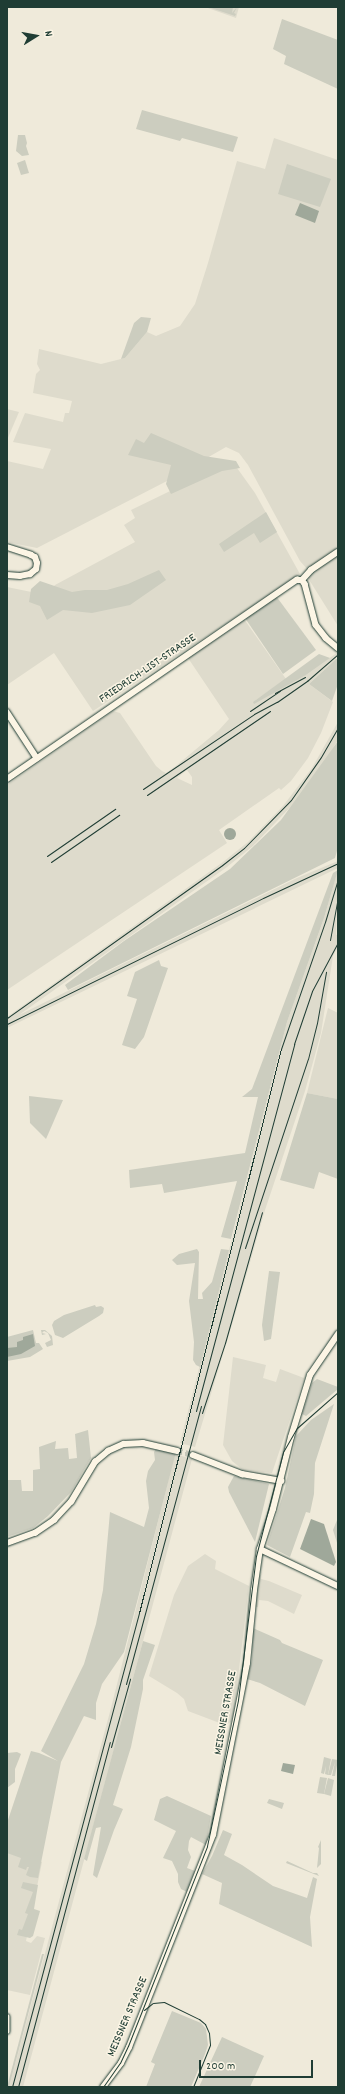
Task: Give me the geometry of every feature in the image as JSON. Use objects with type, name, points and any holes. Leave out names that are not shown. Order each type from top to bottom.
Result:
[{"type":"main road","points":[[7,547],[35,557],[37,563],[36,569],[30,574],[20,576],[7,575]]},
{"type":"main road","name":"MEISSNER STRASSE","points":[[104,2087],[121,2063],[129,2047],[213,1835],[247,1663],[254,1590],[260,1549],[281,1481],[291,1437],[310,1375],[338,1334]]},
{"type":"street","name":"FRIEDRICH-LIST-STRASSE","points":[[7,779],[298,580],[302,580],[308,573],[338,552]]},
{"type":"street","points":[[302,580],[305,584],[316,625],[326,638],[336,647]]},
{"type":"street","points":[[7,712],[37,758]]},
{"type":"street","points":[[7,1543],[31,1535],[54,1520],[71,1502],[95,1462],[108,1451],[124,1444],[143,1443],[177,1451]]},
{"type":"street","points":[[194,1455],[242,1474],[281,1481]]},
{"type":"street","points":[[260,1549],[338,1586]]},
{"type":"street","points":[[7,2017],[7,2032]]},
{"type":"shaded area","points":[[205,7],[239,7],[236,18]]},
{"type":"shaded area","points":[[208,7],[233,7],[232,13],[237,7],[234,13],[236,14],[235,16]]},
{"type":"shaded area","points":[[282,19],[338,40],[338,89],[284,64],[286,56],[273,49]]},
{"type":"shaded area","points":[[142,110],[238,137],[233,152],[182,138],[180,141],[136,129]]},
{"type":"shaded area","points":[[18,135],[25,135],[29,155],[22,156],[16,151]]},
{"type":"shaded area","points":[[274,138],[338,160],[338,550],[308,570],[300,561],[248,465],[239,453],[226,447],[165,482],[37,548],[7,542],[7,461],[43,469],[51,449],[13,442],[25,413],[63,422],[65,413],[69,413],[72,401],[33,393],[36,374],[40,370],[37,364],[39,349],[101,364],[125,358],[147,332],[156,336],[180,326],[195,304],[237,161],[265,169]]},
{"type":"shaded area","points":[[25,160],[29,173],[21,175],[17,163]]},
{"type":"shaded area","points":[[287,164],[331,179],[320,207],[278,194]]},
{"type":"shaded area","points":[[300,203],[319,211],[315,223],[295,215]]},
{"type":"shaded area","points":[[141,317],[151,318],[147,332],[125,358],[121,359],[134,323]]},
{"type":"shaded area","points":[[7,409],[19,412],[7,440]]},
{"type":"shaded area","points":[[151,433],[204,456],[236,461],[240,468],[222,471],[171,494],[166,484],[171,465],[128,455],[136,439],[144,443]]},
{"type":"shaded area","points":[[232,461],[255,493],[300,574],[297,577],[93,711],[54,653],[7,685],[7,587],[46,595],[55,585],[135,542],[124,525],[135,518],[131,510]]},
{"type":"shaded area","points":[[266,512],[277,532],[260,543],[254,533],[224,552],[219,544]]},
{"type":"shaded area","points":[[338,554],[338,626],[308,578],[308,575]]},
{"type":"shaded area","points":[[159,570],[166,580],[130,605],[92,613],[63,610],[47,620],[40,606],[29,602],[31,589],[40,581],[72,592],[85,590],[107,590],[128,584]]},
{"type":"shaded area","points":[[276,596],[316,650],[283,674],[245,618]]},
{"type":"shaded area","points":[[244,619],[286,679],[253,702],[306,675],[338,652],[336,659],[309,684],[333,702],[321,733],[308,758],[291,781],[281,790],[279,788],[219,830],[227,843],[7,990],[7,785],[113,711],[120,713],[156,766],[166,773],[219,730],[229,719],[188,658]],"holes":[[[187,770],[192,777],[192,785],[177,778]]]},
{"type":"shaded area","points":[[319,654],[330,658],[306,675],[254,704],[253,702]]},
{"type":"shaded area","points":[[336,659],[338,659],[338,684],[332,701],[309,684]]},
{"type":"shaded area","points":[[338,722],[338,740],[318,773],[298,799],[253,846],[227,867],[19,1015],[297,878],[338,861],[338,868],[7,1028],[7,1017],[223,862],[248,842],[283,806],[312,768]]},
{"type":"shaded area","points":[[338,741],[338,847],[335,858],[68,990],[65,985],[124,941],[230,869],[281,820]]},
{"type":"shaded area","points":[[232,828],[235,829],[235,839],[228,840],[225,839],[224,832],[225,829]]},
{"type":"shaded area","points":[[338,869],[336,935],[338,934],[338,947],[333,956],[321,1033],[305,1091],[265,1210],[195,1447],[180,1443],[287,1022],[324,918]]},
{"type":"shaded area","points":[[338,870],[324,918],[287,1022],[231,1239],[221,1237],[237,1181],[164,1193],[162,1184],[130,1188],[129,1170],[245,1153],[258,1097],[242,1097],[252,1089],[333,873]]},
{"type":"shaded area","points":[[159,960],[161,966],[168,968],[144,1037],[135,1049],[122,1045],[137,999],[127,996],[135,972]]},
{"type":"shaded area","points":[[328,1008],[338,1013],[338,1099],[307,1093]]},
{"type":"shaded area","points":[[307,1093],[338,1099],[338,1179],[319,1172],[314,1189],[280,1180]]},
{"type":"shaded area","points":[[29,1096],[63,1100],[46,1139],[30,1123]]},
{"type":"shaded area","points":[[197,1249],[199,1252],[198,1299],[203,1299],[202,1293],[212,1282],[221,1249],[229,1250],[200,1367],[196,1365],[193,1360],[194,1342],[189,1301],[195,1263],[177,1265],[172,1260],[179,1254]]},
{"type":"shaded area","points":[[269,1271],[280,1272],[271,1339],[264,1341],[262,1325]]},
{"type":"shaded area","points":[[95,1305],[96,1307],[101,1306],[104,1308],[103,1313],[63,1338],[55,1335],[52,1325],[54,1321],[64,1315]]},
{"type":"shaded area","points":[[33,1330],[36,1343],[39,1343],[43,1349],[30,1357],[7,1361],[7,1337]]},
{"type":"shaded area","points":[[41,1330],[45,1330],[52,1336],[53,1345],[47,1347],[45,1343],[51,1340],[48,1333],[44,1331],[42,1333],[46,1334],[42,1335]]},
{"type":"shaded area","points":[[33,1334],[35,1346],[21,1354],[7,1357],[7,1348],[17,1347],[17,1342],[23,1340],[23,1337]]},
{"type":"shaded area","points":[[233,1357],[266,1365],[263,1378],[276,1382],[280,1369],[304,1378],[272,1473],[243,1470],[232,1461],[223,1445]]},
{"type":"shaded area","points":[[317,1379],[338,1387],[338,1389],[306,1416],[302,1414],[312,1383]]},
{"type":"shaded area","points":[[334,1404],[315,1463],[314,1494],[310,1513],[306,1512],[290,1557],[267,1545],[285,1488],[296,1436],[311,1420]]},
{"type":"shaded area","points":[[88,1430],[91,1458],[71,1492],[48,1516],[33,1528],[7,1537],[7,1480],[21,1480],[22,1491],[33,1491],[33,1470],[40,1469],[39,1447],[56,1441],[55,1449],[68,1448],[69,1459],[77,1458],[75,1434]]},
{"type":"shaded area","points":[[157,1447],[176,1452],[124,1652],[102,1684],[96,1703],[96,1720],[84,1716],[61,1762],[38,1878],[30,1877],[26,1875],[29,1867],[27,1867],[26,1870],[18,1867],[21,1858],[7,1853],[7,1823],[31,1751],[58,1761],[41,1751],[84,1664],[96,1624],[103,1590],[110,1512],[144,1527],[149,1508],[146,1481],[148,1471],[155,1460],[154,1452]]},
{"type":"shaded area","points":[[175,1454],[192,1459],[23,2087],[9,2087],[111,1708]]},
{"type":"shaded area","points":[[234,1476],[269,1484],[255,1542],[229,1492],[228,1487]]},
{"type":"shaded area","points":[[311,1519],[324,1524],[336,1562],[334,1566],[300,1549]]},
{"type":"shaded area","points":[[337,1520],[338,1521],[338,1546],[333,1530]]},
{"type":"shaded area","points":[[205,1554],[216,1561],[215,1569],[249,1586],[234,1711],[231,1722],[225,1725],[188,1711],[184,1699],[149,1676],[174,1595],[188,1566]]},
{"type":"shaded area","points":[[258,1574],[261,1575],[261,1579],[302,1595],[294,1614],[268,1601],[259,1600],[258,1607],[254,1607]]},
{"type":"shaded area","points":[[253,1628],[280,1640],[282,1643],[323,1660],[305,1706],[260,1683],[247,1679],[252,1660]]},
{"type":"shaded area","points":[[143,1641],[155,1645],[143,1680],[143,1689],[131,1747],[113,1805],[123,1809],[97,1878],[93,1875],[101,1827],[96,1828],[87,1861],[84,1859]]},
{"type":"shaded area","points":[[17,1752],[21,1754],[15,1769],[15,1782],[7,1788],[7,1753]]},
{"type":"shaded area","points":[[324,1757],[331,1759],[328,1775],[325,1774],[326,1766],[324,1774],[321,1773]]},
{"type":"shaded area","points":[[332,1759],[338,1760],[335,1776],[332,1776],[335,1762],[331,1775],[328,1775]]},
{"type":"shaded area","points":[[283,1763],[295,1765],[293,1774],[281,1771]]},
{"type":"shaded area","points":[[320,1777],[327,1778],[324,1794],[317,1793]]},
{"type":"shaded area","points":[[328,1778],[334,1780],[331,1796],[324,1794]]},
{"type":"shaded area","points":[[167,1796],[211,1816],[206,1845],[191,1837],[189,1841],[188,1850],[191,1857],[187,1868],[195,1871],[187,1892],[181,1889],[178,1882],[178,1874],[172,1861],[163,1858],[176,1831],[154,1820],[160,1799]]},
{"type":"shaded area","points":[[269,1799],[284,1803],[282,1809],[267,1803]]},
{"type":"shaded area","points":[[223,1830],[232,1834],[224,1855],[273,1886],[307,1898],[313,1877],[317,1879],[310,1917],[312,1947],[219,1904],[222,1883],[202,1874],[212,1856]]},
{"type":"shaded area","points":[[321,1840],[321,1864],[317,1868],[318,1847]]},
{"type":"shaded area","points":[[7,1848],[42,1862],[26,1941],[31,1943],[37,1936],[45,1938],[30,1995],[7,1990]]},
{"type":"shaded area","points":[[287,1861],[313,1873],[317,1873],[319,1876],[286,1863]]},
{"type":"shaded area","points":[[23,1882],[38,1885],[34,1909],[40,1911],[33,1936],[30,1938],[17,1935],[19,1929],[22,1930],[28,1914],[25,1913],[33,1892],[21,1888]]},
{"type":"shaded area","points":[[42,1954],[44,1954],[9,2087],[7,2087]]},
{"type":"shaded area","points":[[172,2011],[201,2023],[206,2029],[208,2045],[205,2054],[191,2087],[146,2087],[155,2064],[151,2062]]},
{"type":"shaded area","points":[[222,2037],[264,2056],[250,2087],[199,2087]]},
{"type":"tunnel","points":[[177,1451],[193,1455]]},
{"type":"tram line","points":[[103,2087],[120,2063],[128,2046],[207,1846],[238,1700],[256,1556],[283,1452],[297,1428],[338,1392]]},
{"type":"tram line","points":[[144,2010],[153,2003],[164,2002],[199,2019],[205,2024],[209,2033],[210,2045],[193,2087]]},
{"type":"railway","points":[[143,789],[254,714],[277,702],[307,681],[338,654]]},
{"type":"railway","points":[[275,693],[305,677]]},
{"type":"railway","points":[[250,711],[280,691]]},
{"type":"railway","points":[[147,795],[270,711]]},
{"type":"railway","points":[[7,1018],[221,866],[244,848],[291,800],[321,757],[338,728]]},
{"type":"railway","points":[[47,856],[115,809]]},
{"type":"railway","points":[[51,862],[119,815]]},
{"type":"railway","points":[[7,1024],[263,898],[338,863]]},
{"type":"railway","points":[[12,2087],[139,1613],[281,1049],[325,922],[338,879]]},
{"type":"railway","points":[[330,940],[338,897]]},
{"type":"railway","points":[[196,1411],[294,1044],[312,991],[338,942]]},
{"type":"railway","points":[[245,1248],[308,1059],[317,1023],[326,972]]},
{"type":"railway","points":[[202,1413],[225,1343],[262,1212]]},
{"type":"railway","points":[[126,1684],[201,1406]]},
{"type":"railway","points":[[111,1747],[130,1679]]},
{"type":"railway","points":[[18,2087],[110,1742]]}]
